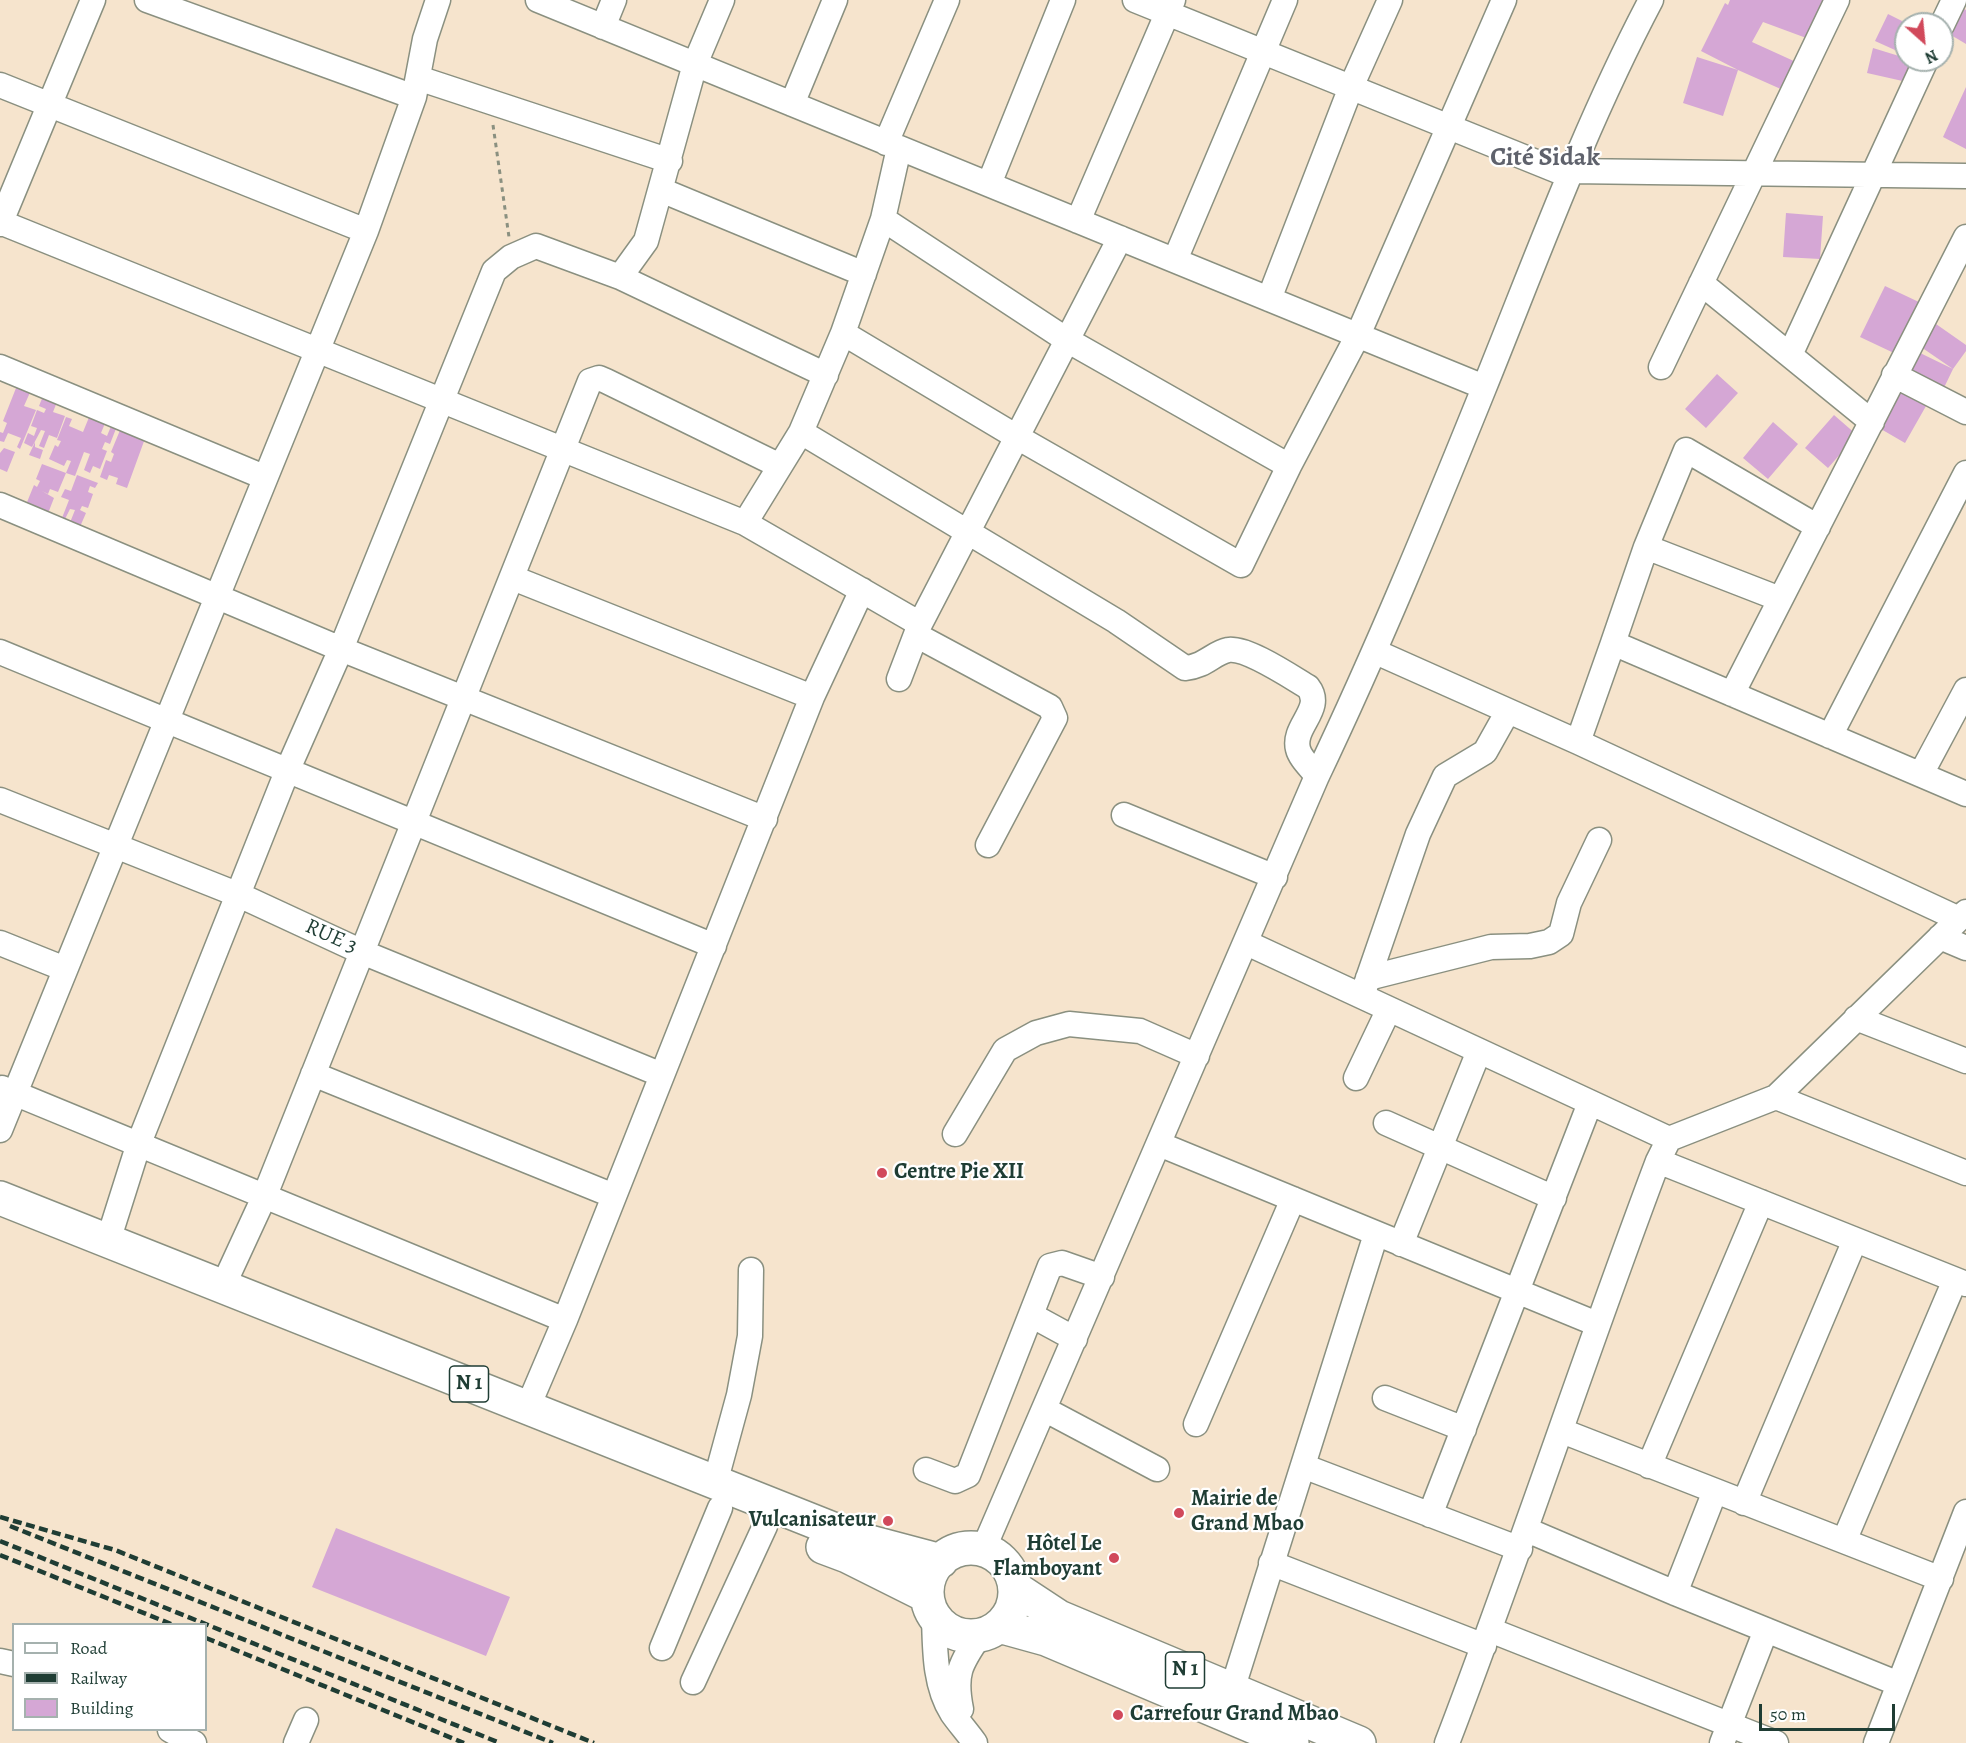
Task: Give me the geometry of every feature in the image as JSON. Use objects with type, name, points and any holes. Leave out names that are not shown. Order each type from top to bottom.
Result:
[{"type":"highway","name":"N 1","points":[[0,1198],[527,1409],[717,1496],[765,1526],[847,1556],[931,1606],[949,1630],[969,1636],[989,1630],[1046,1639],[1292,1743]]},
{"type":"highway","name":"N 1","points":[[0,1218],[717,1496],[858,1539],[940,1561]]},
{"type":"highway","points":[[931,1606],[931,1575],[940,1561],[962,1550],[983,1550]]},
{"type":"highway","name":"N 1","points":[[983,1550],[993,1554],[1008,1568],[1015,1588],[1059,1617],[1359,1743]]},
{"type":"highway","points":[[989,1630],[1011,1609],[1015,1588]]},
{"type":"street","points":[[93,0],[51,107],[0,223],[745,523],[862,590],[918,629],[1050,707],[1055,718],[988,845]]},
{"type":"street","points":[[147,0],[416,88],[489,102],[670,161]]},
{"type":"street","points":[[0,1130],[8,1090],[65,969],[366,231],[416,88],[425,39],[438,0]]},
{"type":"street","points":[[538,0],[1485,387]]},
{"type":"street","points":[[603,27],[614,0]]},
{"type":"street","points":[[620,277],[646,241],[662,190],[695,64],[722,0]]},
{"type":"street","points":[[792,104],[835,0]]},
{"type":"street","points":[[745,523],[801,432],[843,333],[883,219],[892,145],[947,0]]},
{"type":"street","points":[[989,184],[1063,0]]},
{"type":"street","points":[[1135,0],[1170,7],[1263,52],[1569,173],[1966,176]]},
{"type":"street","points":[[1175,261],[1285,0]]},
{"type":"street","points":[[1269,299],[1351,87],[1390,0]]},
{"type":"street","points":[[843,333],[1017,438],[1241,565],[1289,466],[1358,335],[1504,0]]},
{"type":"street","points":[[983,1550],[1247,943],[1317,776],[1376,652],[1485,387],[1569,173],[1623,53],[1651,0]]},
{"type":"street","points":[[1661,367],[1836,0]]},
{"type":"street","points":[[1078,221],[1170,7]]},
{"type":"street","points":[[1790,355],[1921,72]]},
{"type":"street","points":[[0,85],[366,231]]},
{"type":"street","points":[[662,190],[864,274]]},
{"type":"street","points":[[883,219],[1067,339],[1289,466]]},
{"type":"street","points":[[1732,694],[1966,237]]},
{"type":"street","points":[[899,679],[918,629],[1120,238]]},
{"type":"street","points":[[108,1241],[139,1143],[288,769],[341,650],[494,271],[511,257],[536,246],[620,277],[826,375]]},
{"type":"street","points":[[1701,283],[1872,422]]},
{"type":"street","points":[[0,367],[264,477]]},
{"type":"street","points":[[1894,375],[1966,412]]},
{"type":"street","points":[[223,1286],[265,1195],[415,825],[590,381],[599,378],[780,466]]},
{"type":"street","points":[[801,432],[967,534],[1116,621],[1185,668],[1199,667],[1226,650],[1241,651],[1308,687],[1313,694],[1314,705],[1296,741],[1298,752],[1317,776]]},
{"type":"street","points":[[1578,742],[1646,547],[1686,450],[1818,527]]},
{"type":"street","points":[[1830,736],[1966,473]]},
{"type":"street","points":[[0,505],[341,650],[765,819]]},
{"type":"street","points":[[1646,547],[1780,600]]},
{"type":"street","points":[[513,578],[812,698]]},
{"type":"street","points":[[527,1409],[565,1320],[812,698],[862,590]]},
{"type":"street","points":[[1613,644],[1966,794]]},
{"type":"street","points":[[0,652],[288,769],[415,825],[714,946]]},
{"type":"street","points":[[1376,652],[1962,916],[1776,1097],[1669,1139],[1658,1161],[1597,1324],[1524,1539],[1447,1743]]},
{"type":"street","points":[[1921,774],[1966,690]]},
{"type":"street","points":[[1365,987],[1418,834],[1445,776],[1485,752],[1508,711]]},
{"type":"street","name":"RUE 3","points":[[0,800],[239,895],[363,952],[662,1075]]},
{"type":"street","points":[[1124,815],[1275,877]]},
{"type":"street","points":[[1365,987],[1491,946],[1530,946],[1549,942],[1561,934],[1569,903],[1599,840]]},
{"type":"street","points":[[1940,937],[1966,948]]},
{"type":"street","points":[[0,943],[65,969]]},
{"type":"street","points":[[1247,943],[1365,987],[1389,1009],[1669,1139]]},
{"type":"street","points":[[1356,1078],[1389,1009]]},
{"type":"street","points":[[1856,1018],[1966,1061]]},
{"type":"street","points":[[955,1134],[1005,1050],[1036,1033],[1069,1024],[1140,1031],[1197,1056]]},
{"type":"street","points":[[1401,1244],[1479,1051]]},
{"type":"street","points":[[313,1074],[614,1196]]},
{"type":"street","points":[[8,1090],[565,1320]]},
{"type":"street","points":[[1776,1097],[1966,1173]]},
{"type":"street","points":[[1430,1515],[1590,1103]]},
{"type":"street","points":[[1386,1123],[1554,1198]]},
{"type":"street","points":[[1159,1144],[1597,1324]]},
{"type":"street","points":[[1658,1161],[1960,1282],[1844,1541]]},
{"type":"street","points":[[1196,1424],[1293,1199]]},
{"type":"street","points":[[1649,1466],[1761,1202]]},
{"type":"street","points":[[1233,1690],[1376,1234]]},
{"type":"street","points":[[1744,1503],[1855,1240]]},
{"type":"street","points":[[926,1470],[955,1481],[968,1475],[1050,1266],[1062,1263],[1101,1277]]},
{"type":"street","points":[[662,1648],[717,1496],[750,1336],[751,1270]]},
{"type":"street","points":[[1031,1315],[1075,1339]]},
{"type":"street","points":[[1385,1398],[1464,1429]]},
{"type":"street","points":[[1044,1409],[1157,1469]]},
{"type":"street","points":[[1562,1431],[1941,1579]]},
{"type":"street","points":[[1303,1466],[1430,1515],[1524,1539],[1675,1593],[1899,1684]]},
{"type":"street","points":[[1675,1593],[1715,1491]]},
{"type":"street","points":[[1876,1743],[1966,1512]]},
{"type":"street","points":[[693,1682],[765,1526]]},
{"type":"street","points":[[1271,1563],[1487,1638],[1726,1734],[1776,1743]]},
{"type":"street","points":[[931,1606],[942,1689],[951,1711],[970,1736]]},
{"type":"street","points":[[970,1736],[957,1678],[961,1662],[989,1630]]},
{"type":"street","points":[[1726,1734],[1766,1630]]},
{"type":"street","points":[[296,1743],[306,1720]]},
{"type":"street","points":[[173,1731],[194,1743]]},
{"type":"path","points":[[489,102],[511,257]]},
{"type":"building","points":[[1730,0],[1823,0],[1809,39],[1763,22],[1752,42],[1796,62],[1783,90],[1701,51],[1725,3],[1728,5]]},
{"type":"building","points":[[1962,8],[1966,10],[1966,44],[1954,37],[1954,20]]},
{"type":"building","points":[[1888,14],[1894,17],[1894,50],[1875,41]]},
{"type":"building","points":[[1873,48],[1894,54],[1894,72],[1909,72],[1907,82],[1867,73]]},
{"type":"building","points":[[1697,57],[1738,70],[1723,116],[1683,103]]},
{"type":"building","points":[[1966,87],[1966,149],[1943,137]]},
{"type":"building","points":[[1786,213],[1823,216],[1820,259],[1783,257]]},
{"type":"building","points":[[1885,286],[1921,303],[1896,354],[1860,337]]},
{"type":"building","points":[[1936,324],[1966,345],[1966,351],[1953,369],[1921,347]]},
{"type":"building","points":[[1916,351],[1953,369],[1940,396],[1903,378]]},
{"type":"building","points":[[1717,374],[1738,393],[1706,428],[1685,409]]},
{"type":"building","points":[[18,383],[32,388],[24,406],[36,410],[20,449],[17,447],[21,438],[8,433],[4,442],[0,441],[0,432],[3,433],[7,423],[3,421]]},
{"type":"building","points":[[1895,388],[1926,406],[1905,443],[1874,425]]},
{"type":"building","points":[[43,396],[59,397],[53,412],[65,416],[57,438],[49,435],[44,448],[39,446],[45,431],[41,430],[32,447],[24,443],[28,433],[34,436],[37,428],[31,426],[37,410],[44,413],[46,409],[39,406]]},
{"type":"building","points":[[92,410],[108,416],[101,433],[107,436],[114,419],[119,421],[110,444],[105,442],[102,449],[107,451],[100,469],[93,466],[90,473],[84,470],[90,454],[84,452],[75,476],[66,473],[71,461],[67,460],[64,466],[49,459],[55,445],[58,447],[61,441],[57,440],[66,417],[72,419],[69,426],[83,432]]},
{"type":"building","points":[[1834,415],[1857,435],[1828,468],[1805,448]]},
{"type":"building","points":[[1773,422],[1798,444],[1768,479],[1743,458]]},
{"type":"building","points":[[123,423],[147,433],[127,488],[116,484],[118,478],[109,475],[107,480],[100,477],[106,460],[111,462],[114,454],[111,452]]},
{"type":"building","points":[[35,442],[35,447],[43,450],[40,459],[29,455]]},
{"type":"building","points":[[4,448],[15,452],[7,472],[0,469],[0,453]]},
{"type":"building","points":[[42,464],[66,473],[58,492],[50,489],[48,494],[42,491],[54,498],[45,521],[23,512],[34,485],[37,487],[40,481],[36,479]]},
{"type":"building","points":[[77,475],[98,483],[95,488],[90,486],[88,492],[93,494],[88,508],[82,506],[80,510],[86,513],[79,529],[69,525],[75,510],[70,509],[65,519],[62,518],[69,500],[61,497],[65,489],[71,491]]},
{"type":"building","points":[[336,1528],[510,1597],[486,1656],[312,1587]]},
{"type":"railway","points":[[0,1517],[115,1550],[594,1743]]},
{"type":"railway","points":[[10,1526],[553,1743]]},
{"type":"railway","points":[[0,1541],[203,1623]]},
{"type":"railway","points":[[0,1555],[169,1623]]},
{"type":"railway","points":[[207,1625],[500,1743]]},
{"type":"railway","points":[[207,1638],[464,1743]]},
{"type":"place","name":"Centre Pie XII","points":[[882,1173]]},
{"type":"place","name":"Mairie de Grand Mbao","points":[[1179,1513]]},
{"type":"place","name":"Vulcanisateur","points":[[888,1521]]},
{"type":"place","name":"Hôtel Le Flamboyant","points":[[1114,1558]]},
{"type":"place","name":"Carrefour Grand Mbao","points":[[1118,1715]]},
{"type":"district","name":"Cité Sidak","points":[[1545,159]]}]
